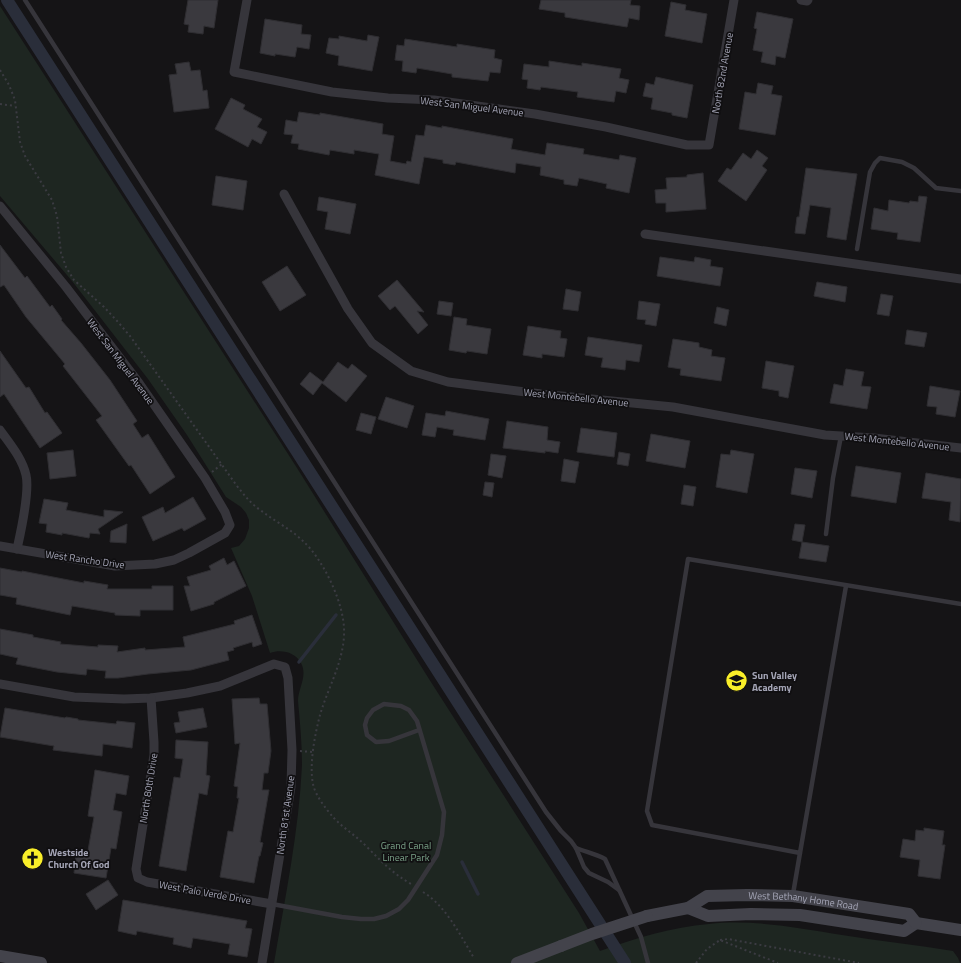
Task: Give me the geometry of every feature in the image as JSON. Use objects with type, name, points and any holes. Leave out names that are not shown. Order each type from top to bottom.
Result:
[{"type":"main road","name":"West Bethany Home Road","points":[[519,962],[592,934],[647,916],[688,908],[707,896],[793,896],[909,914],[916,923]]},
{"type":"main road","name":"West Bethany Home Road","points":[[688,908],[708,916],[751,914],[800,915],[904,931],[916,923],[961,930]]},
{"type":"main road","points":[[0,956],[41,963]]},
{"type":"street","name":"West San Miguel Avenue","points":[[247,0],[234,72],[332,92],[388,98],[434,100],[535,114],[606,127],[687,145],[709,145]]},
{"type":"street","name":"North 82nd Avenue","points":[[709,145],[734,0]]},
{"type":"street","name":"West Montebello Avenue","points":[[284,194],[348,309],[372,343],[411,371],[448,382],[540,394],[673,407],[791,429],[841,436],[961,448]]},
{"type":"street","name":"West San Miguel Avenue","points":[[0,206],[66,287],[139,383],[204,478],[225,512],[230,525]]},
{"type":"street","points":[[645,234],[961,278]]},
{"type":"street","points":[[0,430],[17,453],[26,476],[26,498],[17,549]]},
{"type":"street","name":"West Rancho Drive","points":[[0,546],[115,566],[155,564],[174,560],[190,553],[226,533],[230,525]]},
{"type":"street","name":"North 81st Avenue","points":[[151,698],[187,694],[220,686],[274,664],[285,667],[288,678],[292,743],[291,780],[262,963]]},
{"type":"street","points":[[0,684],[74,697],[124,699],[151,698]]},
{"type":"street","name":"North 80th Drive","points":[[138,878],[136,869],[154,755],[154,729],[151,698]]},
{"type":"street","name":"West Palo Verde Drive","points":[[138,878],[147,882],[272,904]]},
{"type":"lane","points":[[25,0],[546,812],[576,848],[584,867],[589,873],[608,882],[619,890]]},
{"type":"lane","points":[[857,249],[870,172],[880,158],[902,162],[914,168],[936,188],[961,191]]},
{"type":"lane","points":[[826,534],[841,436]]},
{"type":"lane","points":[[800,853],[652,826],[647,811],[688,559],[961,604]]},
{"type":"lane","points":[[793,896],[846,586]]},
{"type":"lane","points":[[272,904],[342,917],[374,919],[392,913],[399,909],[408,900],[436,855],[442,835],[444,812],[417,721],[409,710],[401,706],[384,704],[372,710],[365,725],[367,735],[376,742],[388,742],[419,730]]},
{"type":"lane","points":[[576,848],[596,854],[605,859],[642,937],[648,963]]},
{"type":"path","points":[[0,104],[15,106]]},
{"type":"path","points":[[424,892],[443,911],[457,930],[474,958]]},
{"type":"path","points":[[696,963],[707,949],[720,940],[728,939],[859,963]]},
{"type":"path","points":[[720,940],[778,963]]},
{"type":"green space","name":"Grand Canal Linear Park","points":[[0,6],[297,468],[429,679],[579,913],[600,951],[668,930],[695,925],[759,923],[953,951],[960,963],[274,963],[298,815],[302,757],[298,696],[303,677],[303,668],[295,656],[287,652],[279,651],[270,653],[252,596],[231,548],[239,546],[245,539],[249,528],[249,520],[246,513],[241,507],[226,497],[187,435],[148,379],[72,281],[0,196]]},
{"type":"building","points":[[188,0],[218,0],[214,28],[204,26],[203,34],[188,32],[189,25],[184,24]]},
{"type":"building","points":[[541,0],[631,0],[630,5],[640,6],[639,20],[629,18],[627,27],[565,17],[565,13],[539,9]]},
{"type":"building","points":[[671,2],[686,5],[685,10],[707,14],[702,43],[665,36]]},
{"type":"building","points":[[757,12],[793,19],[785,58],[776,56],[775,65],[761,62],[763,52],[753,50],[757,29],[754,28]]},
{"type":"building","points":[[265,19],[302,25],[301,34],[311,35],[309,49],[297,47],[295,57],[275,54],[275,56],[260,53]]},
{"type":"building","points":[[368,35],[379,37],[372,71],[338,65],[339,56],[326,53],[329,38],[339,39],[339,36],[367,41]]},
{"type":"building","points":[[405,39],[457,47],[457,44],[495,50],[494,58],[502,60],[500,73],[490,72],[488,81],[452,77],[452,74],[417,68],[416,73],[402,71],[403,61],[395,60],[397,45],[404,46]]},
{"type":"building","points":[[549,61],[582,66],[582,63],[621,69],[619,78],[629,80],[626,93],[616,91],[614,102],[577,97],[578,92],[541,87],[540,90],[527,88],[528,80],[522,79],[524,64],[549,67]]},
{"type":"building","points":[[189,62],[191,71],[200,70],[203,91],[207,90],[209,108],[174,112],[169,75],[177,74],[175,64]]},
{"type":"building","points":[[656,77],[693,85],[687,118],[672,115],[672,113],[651,109],[653,98],[643,96],[646,83],[654,85]]},
{"type":"building","points":[[758,83],[773,86],[771,94],[782,96],[775,135],[739,129],[745,92],[756,94]]},
{"type":"building","points":[[231,98],[245,105],[243,109],[262,119],[257,127],[267,132],[261,144],[252,139],[248,147],[215,129]]},
{"type":"building","points":[[299,112],[320,115],[320,113],[383,124],[382,134],[394,136],[390,161],[406,164],[407,161],[411,162],[416,135],[424,136],[426,125],[442,128],[442,126],[513,139],[511,149],[545,155],[547,143],[584,149],[583,154],[619,160],[620,155],[636,158],[629,193],[606,188],[607,184],[579,178],[577,186],[564,184],[564,180],[540,175],[541,167],[516,163],[515,173],[456,162],[455,165],[443,163],[443,160],[424,157],[419,184],[375,175],[379,154],[354,150],[354,154],[330,150],[329,155],[298,149],[299,144],[291,143],[293,135],[284,134],[286,120],[297,122]]},
{"type":"building","points":[[757,150],[768,158],[762,166],[767,170],[746,201],[718,181],[727,168],[731,170],[743,153],[751,159]]},
{"type":"building","points":[[806,168],[857,174],[846,240],[827,237],[831,208],[810,205],[805,234],[795,233],[797,217],[799,217]]},
{"type":"building","points":[[703,173],[706,209],[666,212],[666,203],[656,203],[655,190],[667,189],[666,178],[687,177],[687,175]]},
{"type":"building","points":[[216,176],[247,181],[243,210],[212,205]]},
{"type":"building","points":[[919,196],[927,197],[920,242],[897,239],[898,233],[871,229],[874,208],[888,211],[889,200],[909,203],[910,201],[918,202]]},
{"type":"building","points":[[319,197],[356,204],[350,234],[325,229],[328,212],[317,210]]},
{"type":"building","points":[[0,245],[25,278],[27,276],[50,307],[52,305],[62,319],[61,320],[110,380],[137,421],[133,424],[142,438],[148,434],[175,477],[150,494],[131,465],[129,466],[96,420],[102,416],[63,366],[65,364],[26,317],[4,285],[0,287]]},
{"type":"building","points":[[660,257],[694,262],[695,257],[711,260],[710,266],[723,268],[720,286],[657,276]]},
{"type":"building","points":[[287,266],[306,295],[280,311],[262,282]]},
{"type":"building","points":[[397,280],[424,312],[417,311],[428,325],[418,334],[395,306],[390,310],[378,296]]},
{"type":"building","points":[[817,282],[847,287],[845,302],[814,296]]},
{"type":"building","points":[[566,289],[581,292],[578,311],[563,309]]},
{"type":"building","points":[[881,294],[893,296],[889,316],[877,314]]},
{"type":"building","points":[[439,301],[453,303],[451,316],[437,314]]},
{"type":"building","points":[[639,301],[660,304],[656,326],[645,324],[646,320],[637,319]]},
{"type":"building","points":[[717,307],[729,310],[726,326],[714,323]]},
{"type":"building","points":[[454,317],[467,319],[466,325],[491,329],[487,354],[467,351],[466,353],[449,350]]},
{"type":"building","points":[[528,326],[561,331],[560,338],[567,339],[564,357],[542,354],[542,358],[523,355]]},
{"type":"building","points":[[907,330],[927,333],[924,347],[905,344]]},
{"type":"building","points":[[588,337],[642,345],[639,362],[626,360],[625,370],[601,367],[603,358],[585,355]]},
{"type":"building","points":[[673,339],[699,343],[699,347],[712,350],[711,356],[725,358],[721,381],[680,375],[681,369],[668,367]]},
{"type":"building","points":[[0,351],[26,388],[29,387],[45,413],[47,412],[62,433],[40,448],[4,394],[0,397]]},
{"type":"building","points":[[766,361],[794,366],[788,398],[779,396],[779,391],[762,388]]},
{"type":"building","points":[[338,362],[348,369],[352,364],[367,376],[346,402],[322,383],[313,395],[300,384],[310,372],[323,382]]},
{"type":"building","points":[[846,369],[864,372],[861,386],[871,387],[867,409],[830,403],[834,384],[843,386]]},
{"type":"building","points":[[930,386],[960,391],[955,417],[936,414],[937,407],[927,406]]},
{"type":"building","points":[[386,397],[414,406],[407,428],[378,419]]},
{"type":"building","points":[[446,411],[489,419],[485,440],[453,435],[454,430],[437,427],[435,437],[422,435],[426,413],[445,416]]},
{"type":"building","points":[[361,413],[376,417],[371,434],[356,430]]},
{"type":"building","points":[[507,421],[548,427],[547,440],[560,442],[558,453],[503,448]]},
{"type":"building","points":[[581,428],[617,433],[614,457],[577,452]]},
{"type":"building","points":[[651,434],[690,441],[685,468],[646,461]]},
{"type":"building","points":[[73,450],[76,476],[50,479],[47,453]]},
{"type":"building","points":[[731,450],[754,454],[747,493],[716,487],[721,454],[730,455]]},
{"type":"building","points":[[619,452],[630,454],[628,466],[617,464]]},
{"type":"building","points":[[491,454],[506,456],[502,478],[488,475]]},
{"type":"building","points":[[564,459],[579,462],[575,483],[561,481]]},
{"type":"building","points":[[856,466],[901,473],[896,503],[851,496]]},
{"type":"building","points":[[795,468],[817,471],[812,498],[791,494]]},
{"type":"building","points":[[926,473],[961,479],[960,522],[949,520],[951,502],[922,498]]},
{"type":"building","points":[[485,482],[494,483],[492,497],[483,495]]},
{"type":"building","points":[[684,485],[696,487],[693,506],[681,504]]},
{"type":"building","points":[[193,497],[206,519],[184,531],[182,528],[153,541],[142,517],[163,507],[165,513]]},
{"type":"building","points":[[44,499],[68,503],[66,510],[104,517],[104,510],[123,512],[98,529],[100,534],[90,533],[89,538],[62,533],[62,535],[46,532],[47,524],[39,523]]},
{"type":"building","points":[[127,524],[126,543],[110,542],[111,531]]},
{"type":"building","points":[[795,524],[805,525],[802,542],[792,540]]},
{"type":"building","points":[[802,542],[829,546],[826,562],[799,558]]},
{"type":"building","points":[[224,558],[227,565],[234,561],[246,586],[214,602],[214,604],[191,611],[184,586],[190,586],[187,577],[211,570],[209,566]]},
{"type":"building","points":[[0,568],[84,583],[84,581],[108,585],[107,589],[152,589],[152,586],[173,586],[173,610],[140,610],[140,616],[115,615],[115,613],[72,606],[70,615],[16,604],[17,598],[0,595]]},
{"type":"building","points":[[252,615],[262,644],[253,647],[252,642],[233,648],[234,650],[227,652],[229,660],[191,670],[118,678],[105,678],[106,671],[87,669],[86,675],[57,672],[16,664],[18,658],[0,654],[0,629],[61,642],[60,644],[98,647],[98,645],[118,646],[117,652],[145,648],[145,650],[185,647],[183,637],[235,624],[234,621]]},
{"type":"building","points":[[259,698],[260,704],[267,704],[271,751],[268,773],[264,773],[262,790],[269,790],[260,842],[263,843],[254,883],[220,877],[228,831],[233,832],[239,798],[237,798],[238,787],[234,786],[240,743],[235,744],[232,699]]},
{"type":"building","points":[[5,708],[78,720],[116,724],[117,721],[135,723],[132,748],[103,744],[102,756],[53,750],[54,746],[0,737]]},
{"type":"building","points":[[203,708],[207,727],[176,733],[174,723],[180,722],[178,712]]},
{"type":"building","points":[[176,740],[208,742],[206,775],[210,776],[207,795],[199,793],[186,871],[159,866],[174,777],[180,778],[183,759],[175,758]]},
{"type":"building","points":[[95,770],[129,776],[126,795],[116,793],[113,810],[122,812],[116,849],[111,848],[106,878],[74,873],[76,854],[87,856],[94,817],[88,816]]},
{"type":"building","points":[[924,828],[944,831],[942,845],[945,845],[940,879],[918,876],[920,860],[900,857],[903,839],[915,841],[916,830],[924,831]]},
{"type":"building","points":[[108,880],[118,895],[96,910],[86,894]]},
{"type":"building","points":[[123,900],[247,921],[245,928],[252,929],[247,957],[228,954],[230,944],[193,938],[191,948],[173,944],[174,938],[137,931],[136,935],[118,931]]},
{"type":"waterway","points":[[7,0],[625,963]]},
{"type":"waterway","points":[[299,662],[336,615]]},
{"type":"waterway","points":[[462,862],[478,894]]},
{"type":"place","name":"Sun Valley Academy","points":[[737,681]]},
{"type":"place","name":"Westside Church Of God","points":[[32,858]]}]
